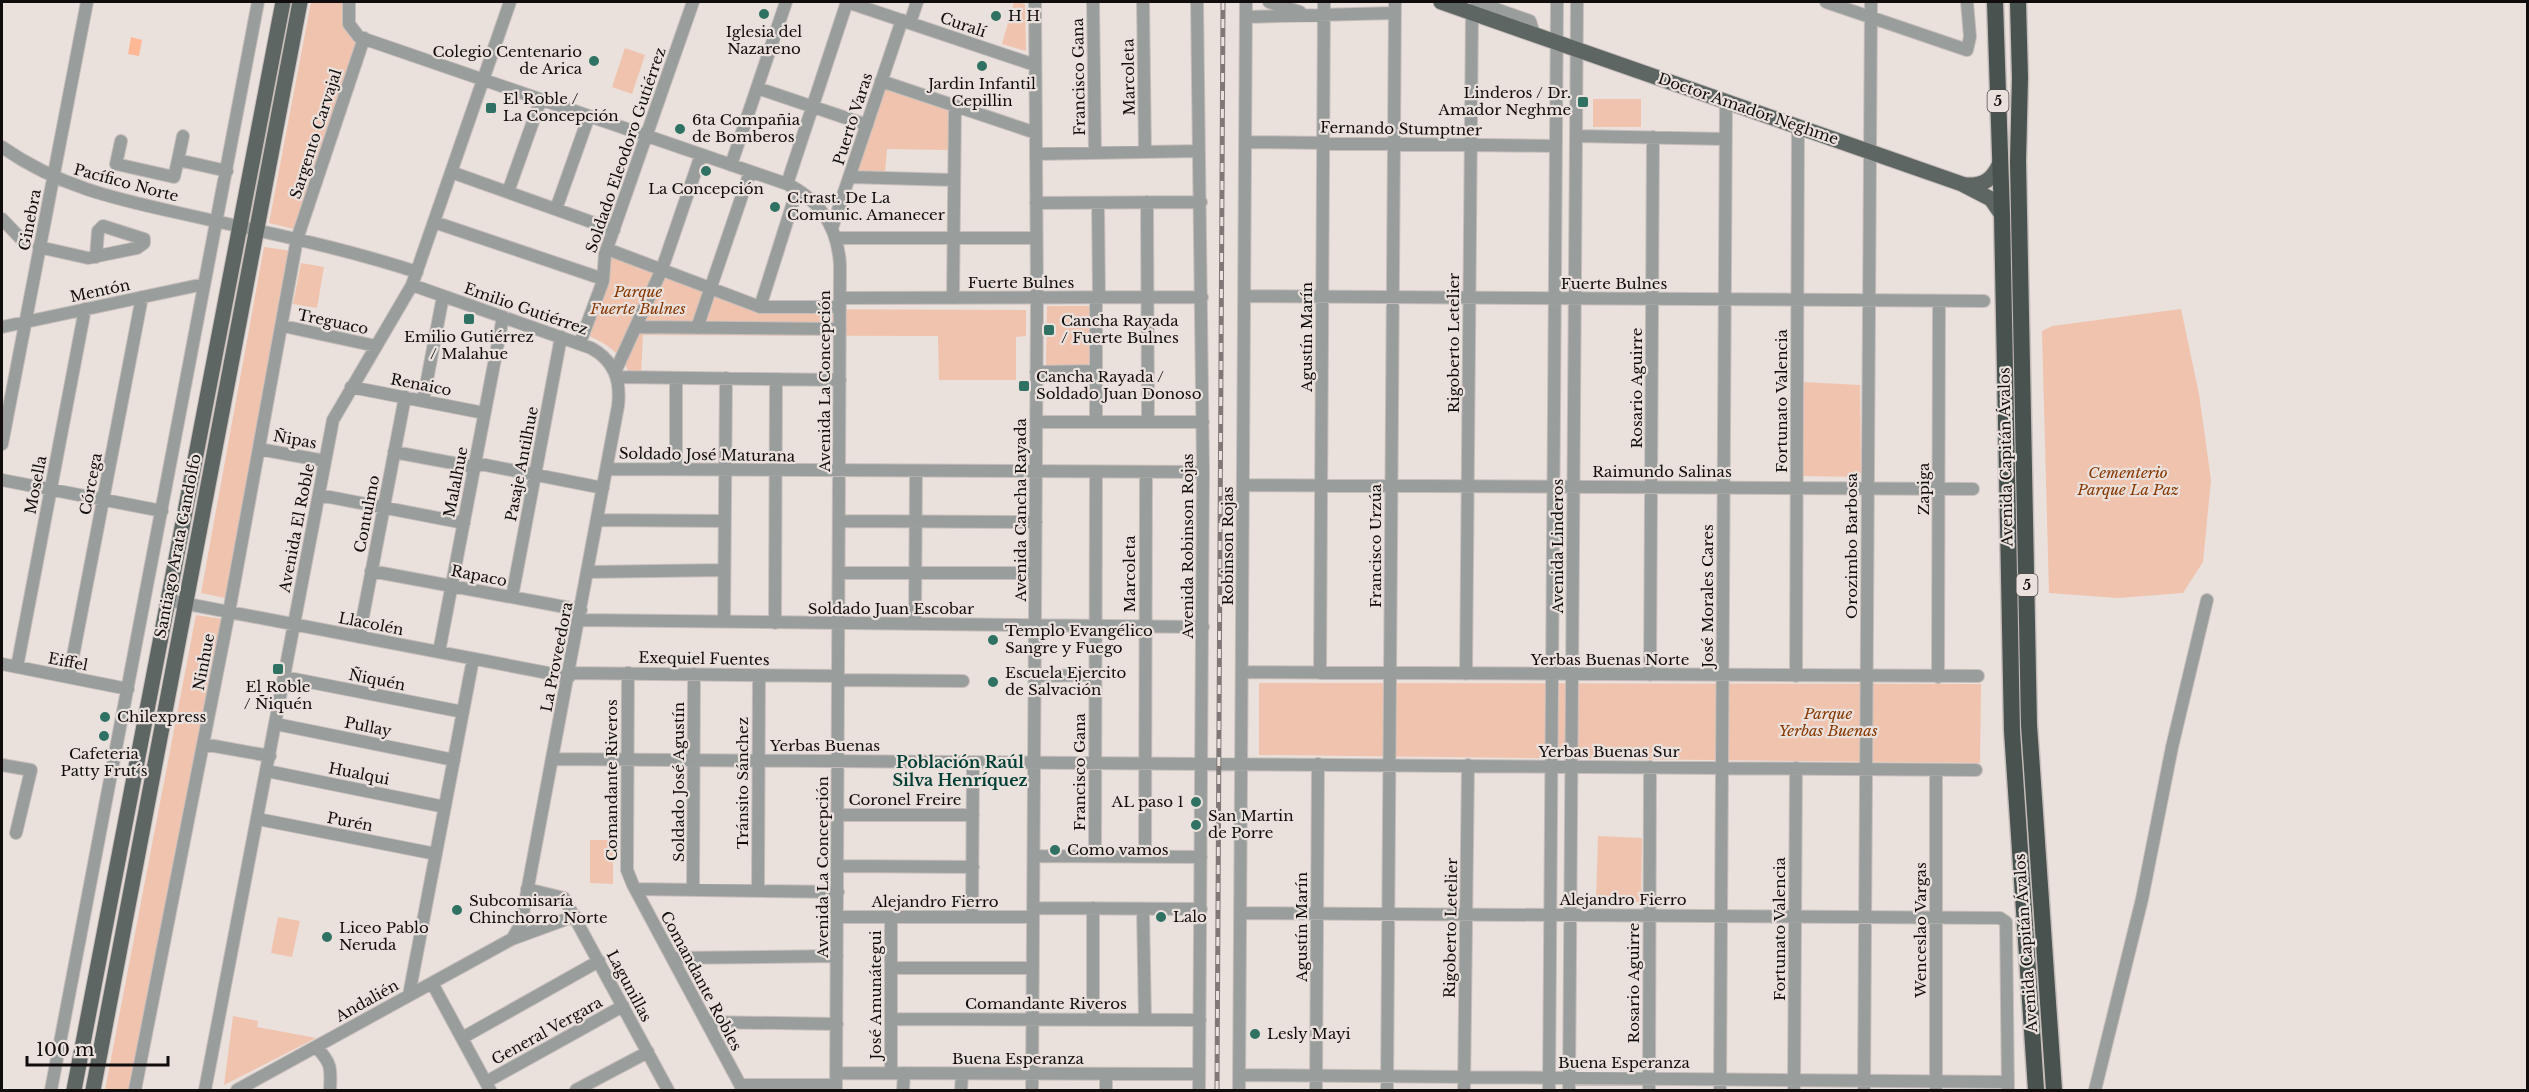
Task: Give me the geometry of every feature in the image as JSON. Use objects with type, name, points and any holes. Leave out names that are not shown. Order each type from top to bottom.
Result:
[{"type":"highway","name":"Avenida Capitán Ávalos","points":[[1995,2],[2002,215],[2012,731],[2036,1090]]},
{"type":"highway","name":"Avenida Capitán Ávalos","points":[[2018,2],[2020,78],[2018,145],[2029,725],[2055,1090]]},
{"type":"main road","name":"Santiago Arata Gandolfo","points":[[74,1090],[283,2]]},
{"type":"main road","name":"Santiago Arata Gandolfo","points":[[93,1090],[300,2]]},
{"type":"main road","name":"Doctor Amador Neghme","points":[[1442,2],[1480,5],[1534,34],[1962,184],[1990,199],[2002,215]]},
{"type":"main road","points":[[1962,184],[1986,182],[1993,176],[2000,163]]},
{"type":"street","name":"Ginebra","points":[[2,444],[87,2]]},
{"type":"street","name":"Santiago Arata Gandolfo","points":[[51,1090],[258,2]]},
{"type":"street","points":[[349,2],[349,24],[359,37],[364,38]]},
{"type":"street","name":"Avenida El Roble","points":[[205,1090],[333,420],[412,285],[510,2]]},
{"type":"street","name":"Soldado Eleodoro Gutiérrez","points":[[580,343],[603,279],[604,258],[693,2]]},
{"type":"street","points":[[731,165],[786,2]]},
{"type":"street","points":[[607,249],[760,307],[812,107],[847,2]]},
{"type":"street","name":"Curalí","points":[[847,2],[862,4],[1035,65]]},
{"type":"street","name":"Puerto Varas","points":[[834,233],[849,177],[881,81],[906,21],[917,2]]},
{"type":"street","name":"Avenida Cancha Rayada","points":[[1032,1090],[1037,298],[1035,2]]},
{"type":"street","name":"Francisco Gana","points":[[1093,2],[1095,153]]},
{"type":"street","name":"Marcoleta","points":[[1143,2],[1145,152]]},
{"type":"street","name":"Avenida Robinson Rojas","points":[[1197,2],[1203,422],[1199,1090]]},
{"type":"street","name":"Robinson Rojas","points":[[1239,1090],[1246,2]]},
{"type":"street","points":[[1269,2],[1309,15]]},
{"type":"street","name":"Agustín Marín","points":[[1320,673],[1324,2]]},
{"type":"street","name":"Avenida Linderos","points":[[1549,1084],[1557,2]]},
{"type":"street","name":"Avenida Linderos","points":[[1569,1084],[1577,2]]},
{"type":"street","points":[[1826,2],[1967,50],[1970,37],[1967,2]]},
{"type":"street","name":"Orozimbo Barbosa","points":[[1864,1085],[1868,152],[1871,2]]},
{"type":"street","name":"Rigoberto Letelier","points":[[1467,674],[1471,145],[1480,5]]},
{"type":"street","points":[[1246,17],[1324,15],[1395,7]]},
{"type":"street","name":"Francisco Urzúa","points":[[1387,1090],[1395,7]]},
{"type":"street","name":"Avenida La Concepción","points":[[364,38],[792,187],[821,210],[834,233],[840,265],[836,1083]]},
{"type":"street","name":"Sargento Carvajal","points":[[297,239],[364,38]]},
{"type":"street","points":[[881,81],[1036,133]]},
{"type":"street","points":[[757,88],[867,125]]},
{"type":"street","points":[[508,192],[541,99]]},
{"type":"street","name":"José Morales Cares","points":[[1720,1085],[1726,102]]},
{"type":"street","points":[[953,298],[955,106]]},
{"type":"street","points":[[556,209],[589,116]]},
{"type":"street","name":"Fortunato Valencia","points":[[1796,676],[1798,127]]},
{"type":"street","points":[[121,141],[116,164],[174,177],[183,136]]},
{"type":"street","points":[[1576,136],[1726,139]]},
{"type":"street","name":"Rosario Aguirre","points":[[1650,675],[1653,137]]},
{"type":"street","name":"Fernando Stumptner","points":[[1246,142],[1555,146]]},
{"type":"street","name":"Pacífico Norte","points":[[2,147],[53,178],[100,195],[216,221]]},
{"type":"street","points":[[1036,154],[1199,151]]},
{"type":"street","points":[[701,155],[662,269],[616,374],[676,378],[840,380]]},
{"type":"street","points":[[177,160],[227,171]]},
{"type":"street","points":[[451,172],[614,230]]},
{"type":"street","points":[[697,328],[750,172]]},
{"type":"street","points":[[849,177],[954,180]]},
{"type":"street","points":[[1147,202],[1148,422]]},
{"type":"street","points":[[1036,203],[1201,202]]},
{"type":"street","points":[[1096,422],[1098,203]]},
{"type":"street","points":[[2,219],[24,242]]},
{"type":"street","points":[[216,221],[359,253],[417,272]]},
{"type":"street","points":[[434,222],[603,279]]},
{"type":"street","points":[[834,233],[954,238],[1036,238]]},
{"type":"street","name":"Ninhue","points":[[135,1090],[229,612],[283,326],[297,239]]},
{"type":"street","points":[[39,247],[88,258],[96,257]]},
{"type":"street","name":"Mentón","points":[[2,327],[204,284]]},
{"type":"street","name":"Emilio Gutiérrez","points":[[412,285],[580,343],[599,352],[608,360],[616,374]]},
{"type":"street","points":[[423,400],[443,296]]},
{"type":"street","name":"Fuerte Bulnes","points":[[1244,296],[1984,301]]},
{"type":"street","name":"Córcega","points":[[69,677],[142,297]]},
{"type":"street","name":"Fuerte Bulnes","points":[[760,307],[953,298],[1202,297]]},
{"type":"street","name":"Zapiga","points":[[1938,676],[1940,301]]},
{"type":"street","name":"Mosella","points":[[16,667],[85,309]]},
{"type":"street","name":"Malalhue","points":[[439,652],[502,317]]},
{"type":"street","name":"Treguaco","points":[[283,326],[376,346]]},
{"type":"street","points":[[636,327],[840,329]]},
{"type":"street","name":"Pasaje Antilhue","points":[[512,597],[561,337]]},
{"type":"street","points":[[1036,372],[1096,371]]},
{"type":"street","name":"La Proveedora","points":[[512,939],[520,924],[607,469],[619,398],[616,374]]},
{"type":"street","points":[[676,378],[676,469]]},
{"type":"street","points":[[724,622],[726,378]]},
{"type":"street","points":[[775,623],[776,379]]},
{"type":"street","name":"Renaico","points":[[351,387],[484,413]]},
{"type":"street","name":"Contulmo","points":[[359,637],[405,397]]},
{"type":"street","points":[[1036,422],[1203,422]]},
{"type":"street","name":"Ñipas","points":[[259,449],[325,461]]},
{"type":"street","points":[[394,452],[603,488]]},
{"type":"street","name":"Soldado José Maturana","points":[[607,469],[1203,472]]},
{"type":"street","points":[[915,624],[916,471]]},
{"type":"street","name":"Francisco Gana","points":[[1095,856],[1096,471]]},
{"type":"street","name":"Marcoleta","points":[[1145,856],[1146,472]]},
{"type":"street","points":[[2,480],[162,511]]},
{"type":"street","name":"Raimundo Salinas","points":[[1243,485],[1973,489]]},
{"type":"street","points":[[319,495],[464,523]]},
{"type":"street","points":[[597,520],[725,521]]},
{"type":"street","points":[[839,521],[1036,522]]},
{"type":"street","points":[[588,572],[724,570]]},
{"type":"street","name":"Rapaco","points":[[371,571],[512,597],[580,615]]},
{"type":"street","points":[[839,573],[1035,573]]},
{"type":"street","name":"Llacolén","points":[[167,600],[473,659],[569,675]]},
{"type":"street","points":[[2096,1090],[2142,899],[2172,747],[2207,600]]},
{"type":"street","name":"Soldado Juan Escobar","points":[[580,615],[775,623],[1203,627]]},
{"type":"street","points":[[409,995],[473,659]]},
{"type":"street","name":"Eiffel","points":[[2,664],[128,689]]},
{"type":"street","name":"Yerbas Buenas Norte","points":[[1242,672],[1978,676]]},
{"type":"street","name":"Comandante Riveros","points":[[628,673],[627,870],[634,887]]},
{"type":"street","name":"Exequiel Fuentes","points":[[569,675],[694,674],[963,681]]},
{"type":"street","name":"Soldado José Agustín","points":[[693,890],[694,674]]},
{"type":"street","name":"Tránsito Sánchez","points":[[758,891],[759,675]]},
{"type":"street","points":[[1035,675],[1095,675]]},
{"type":"street","name":"Ñiquén","points":[[284,677],[463,712]]},
{"type":"street","name":"Pullay","points":[[276,724],[454,759]]},
{"type":"street","points":[[203,744],[270,756]]},
{"type":"street","name":"Yerbas Buenas","points":[[553,759],[1241,763]]},
{"type":"street","points":[[972,917],[973,762]]},
{"type":"street","name":"Yerbas Buenas Sur","points":[[1241,763],[1976,770]]},
{"type":"street","name":"Agustín Marín","points":[[1316,1090],[1318,764]]},
{"type":"street","points":[[2,765],[31,770],[16,833]]},
{"type":"street","name":"Rigoberto Letelier","points":[[1464,1090],[1468,765]]},
{"type":"street","name":"Rosario Aguirre","points":[[1649,1085],[1650,767]]},
{"type":"street","name":"Fortunato Valencia","points":[[1794,1085],[1796,768]]},
{"type":"street","name":"Wenceslao Vargas","points":[[1936,770],[1936,1086]]},
{"type":"street","name":"Hualqui","points":[[267,771],[445,807]]},
{"type":"street","name":"Coronel Freire","points":[[838,815],[973,815]]},
{"type":"street","name":"Purén","points":[[258,819],[436,854]]},
{"type":"street","points":[[1034,855],[1201,857]]},
{"type":"street","points":[[838,866],[973,867]]},
{"type":"street","points":[[634,887],[838,892]]},
{"type":"street","name":"Comandante Robles","points":[[634,887],[742,1088]]},
{"type":"street","name":"Lagunillas","points":[[527,889],[564,898],[668,1090]]},
{"type":"street","points":[[1093,908],[1093,1019]]},
{"type":"street","name":"Alejandro Fierro","points":[[838,917],[972,917],[1093,908],[1201,909]]},
{"type":"street","points":[[1143,909],[1145,1019]]},
{"type":"street","name":"Alejandro Fierro","points":[[1240,913],[1936,917],[2005,920],[2008,1086]]},
{"type":"street","points":[[512,939],[574,916]]},
{"type":"street","name":"José Amunátegui","points":[[891,917],[891,1073]]},
{"type":"street","name":"Andalién","points":[[237,1090],[512,939]]},
{"type":"street","points":[[672,958],[837,956]]},
{"type":"street","points":[[462,1038],[599,961]]},
{"type":"street","points":[[891,968],[1033,968]]},
{"type":"street","points":[[432,983],[488,1087]]},
{"type":"street","name":"General Vergara","points":[[488,1087],[623,1006]]},
{"type":"street","name":"Comandante Riveros","points":[[891,1019],[1200,1020]]},
{"type":"street","points":[[707,1022],[837,1024]]},
{"type":"street","points":[[316,1047],[327,1058],[330,1065],[330,1090]]},
{"type":"street","points":[[576,1090],[648,1052]]},
{"type":"street","name":"Buena Esperanza","points":[[742,1088],[836,1083],[891,1073],[1199,1074]]},
{"type":"street","points":[[903,1090],[904,1074]]},
{"type":"street","points":[[960,1090],[962,1074]]},
{"type":"street","points":[[1106,1074],[1106,1090]]},
{"type":"street","name":"Buena Esperanza","points":[[1239,1075],[1464,1077],[1549,1084],[2008,1086]]},
{"type":"green space","points":[[311,2],[345,2],[346,31],[356,44],[298,230],[269,223]]},
{"type":"green space","points":[[1014,2],[1025,4],[1026,51],[1002,44]]},
{"type":"green space","points":[[625,48],[645,55],[632,94],[612,87]]},
{"type":"green space","points":[[884,86],[946,106],[949,150],[887,149],[885,173],[857,173]]},
{"type":"green space","points":[[1593,99],[1641,99],[1641,127],[1593,127]]},
{"type":"green space","points":[[264,247],[292,251],[230,599],[201,593]]},
{"type":"green space","name":"Parque Fuerte Bulnes","points":[[615,256],[762,309],[1026,310],[1026,336],[1016,337],[1016,380],[939,380],[938,336],[643,335],[641,375],[630,374],[614,351],[589,336],[607,281],[609,257]]},
{"type":"green space","points":[[301,263],[324,267],[317,308],[293,304]]},
{"type":"green space","points":[[1047,306],[1092,306],[1091,366],[1046,365]]},
{"type":"green space","name":"Cementerio Parque La Paz","points":[[2181,309],[2199,394],[2211,480],[2203,562],[2183,593],[2118,598],[2049,593],[2042,331],[2052,326]]},
{"type":"green space","points":[[1802,382],[1860,385],[1861,472],[1856,477],[1803,476]]},
{"type":"green space","points":[[196,615],[222,619],[129,1090],[105,1090]]},
{"type":"green space","name":"Parque Yerbas Buenas","points":[[1259,683],[1981,684],[1980,763],[1259,755]]},
{"type":"green space","points":[[1598,836],[1642,838],[1641,902],[1596,901]]},
{"type":"green space","points":[[590,840],[613,840],[613,884],[590,883]]},
{"type":"green space","points":[[278,917],[300,921],[292,957],[271,953]]},
{"type":"green space","points":[[233,1016],[258,1021],[257,1027],[316,1038],[224,1085]]},
{"type":"shaded area","points":[[131,37],[142,40],[139,56],[128,54]]},
{"type":"railway","points":[[1217,1090],[1223,2]]},
{"type":"place","name":"Iglesia del Nazareno","points":[[764,14]]},
{"type":"place","name":"H H","points":[[996,16]]},
{"type":"place","name":"Colegio Centenario de Arica","points":[[594,61]]},
{"type":"place","name":"Jardin Infantil Cepillin","points":[[982,66]]},
{"type":"place","name":"Linderos / Dr. Amador Neghme","points":[[1583,102]]},
{"type":"place","name":"El Roble / La Concepción","points":[[491,108]]},
{"type":"place","name":"6ta Compañia de Bomberos","points":[[680,129]]},
{"type":"place","name":"La Concepción","points":[[706,171]]},
{"type":"place","name":"C.trast. De La Comunic. Amanecer","points":[[775,207]]},
{"type":"place","name":"Emilio Gutiérrez / Malahue","points":[[469,319]]},
{"type":"place","name":"Cancha Rayada / Fuerte Bulnes","points":[[1049,330]]},
{"type":"place","name":"Cancha Rayada / Soldado Juan Donoso","points":[[1024,386]]},
{"type":"place","name":"Templo Evangélico Sangre y Fuego","points":[[993,640]]},
{"type":"place","name":"El Roble / Ñiquén","points":[[278,669]]},
{"type":"place","name":"Escuela Ejercito de Salvación","points":[[993,682]]},
{"type":"place","name":"Chilexpress","points":[[105,717]]},
{"type":"place","name":"Cafeteria Patty Frut´s","points":[[104,736]]},
{"type":"place","name":"AL paso 1","points":[[1196,802]]},
{"type":"place","name":"San Martin de Porre","points":[[1196,825]]},
{"type":"place","name":"Como vamos","points":[[1055,850]]},
{"type":"place","name":"Subcomisaría Chinchorro Norte","points":[[457,910]]},
{"type":"place","name":"Lalo","points":[[1161,917]]},
{"type":"place","name":"Liceo Pablo Neruda","points":[[327,937]]},
{"type":"place","name":"Lesly Mayi","points":[[1255,1034]]},
{"type":"district","name":"Población Raúl Silva Henríquez","points":[[960,771]]}]
